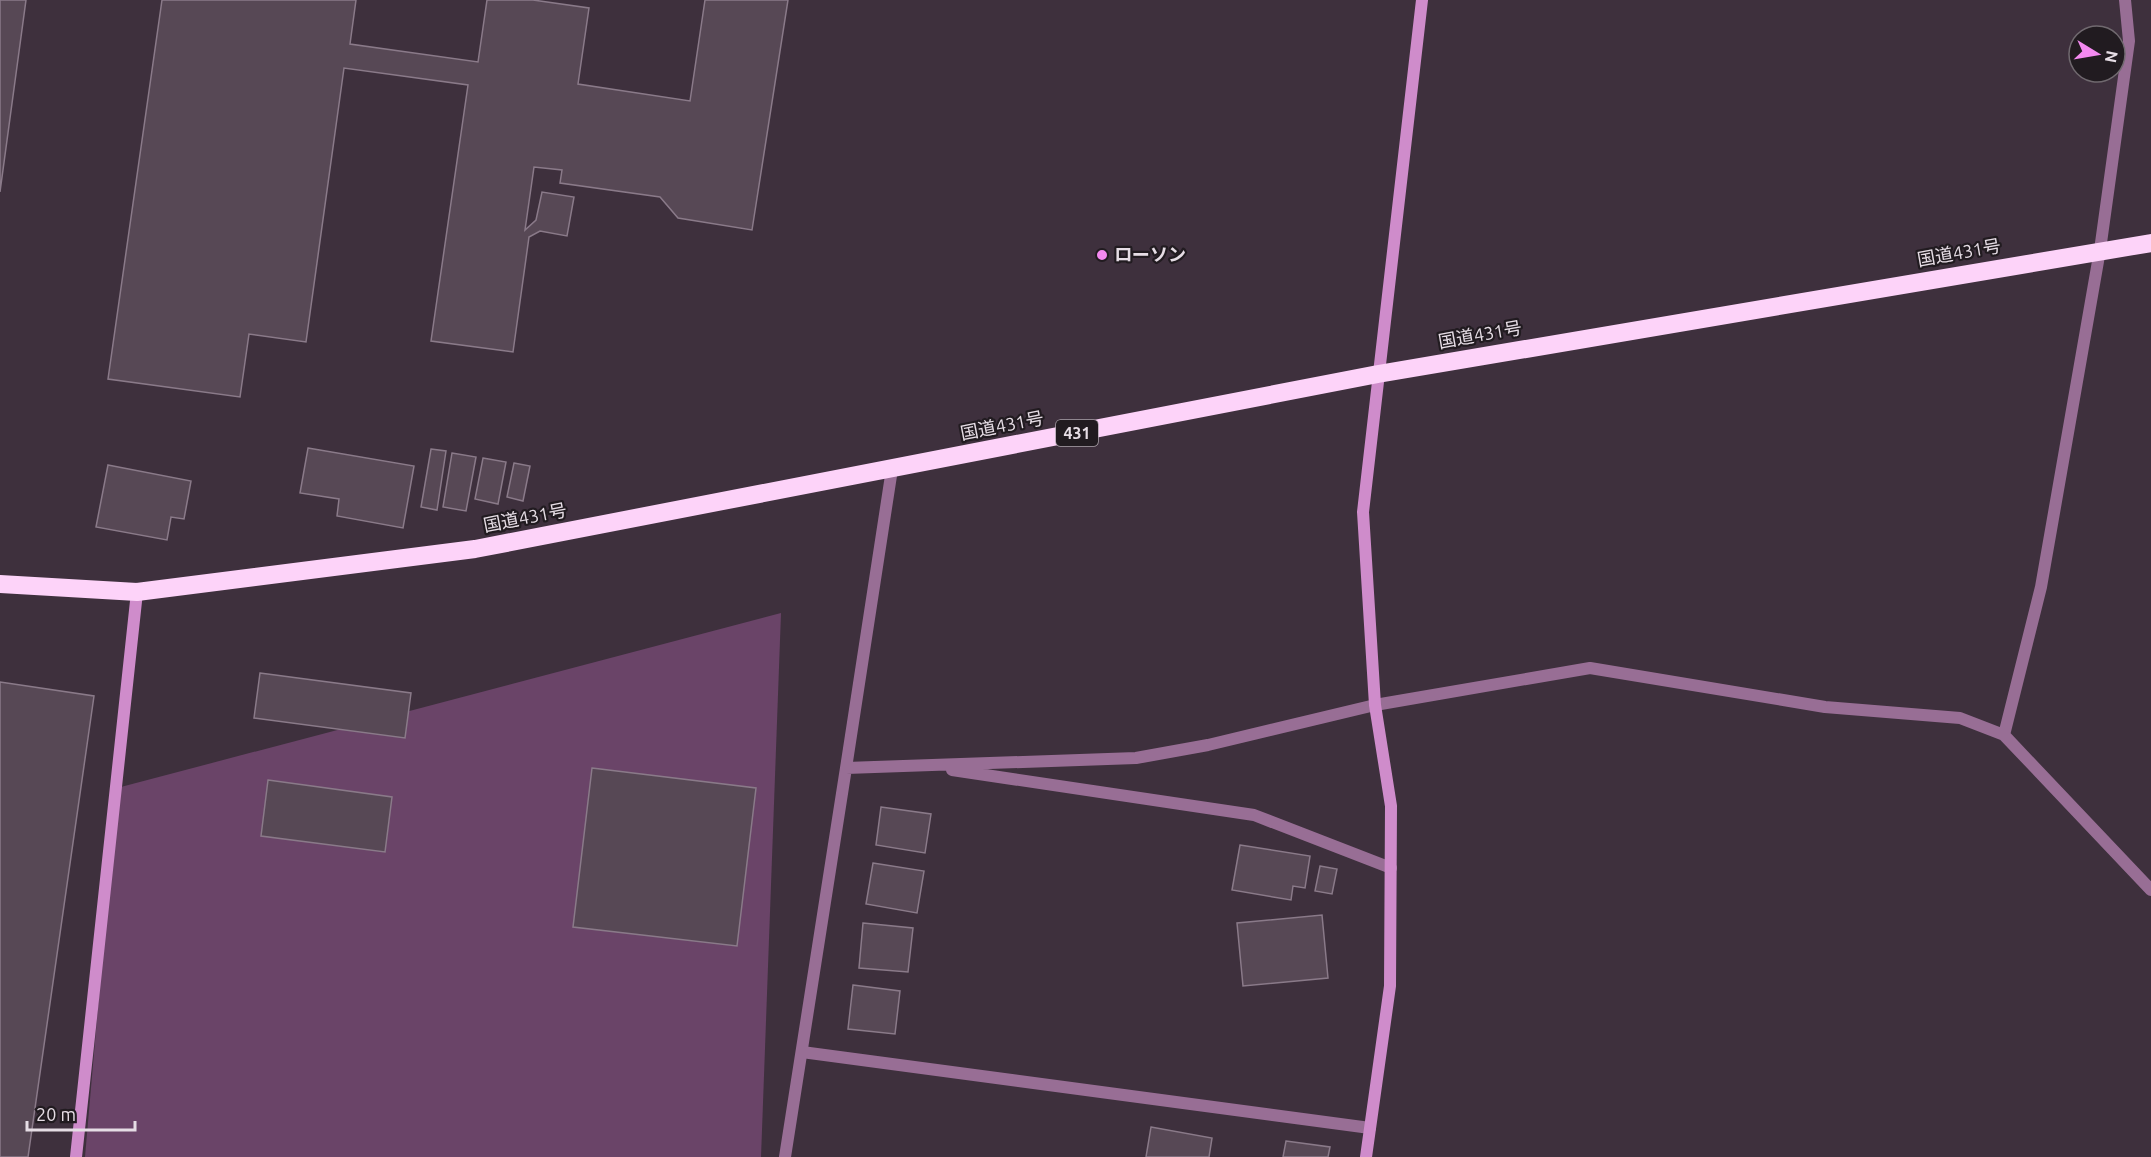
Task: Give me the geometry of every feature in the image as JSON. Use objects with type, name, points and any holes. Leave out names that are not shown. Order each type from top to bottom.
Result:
[{"type":"highway","name":"国道431号","points":[[0,584],[137,592],[475,549],[1378,374],[2151,243]]},
{"type":"street","points":[[1366,1157],[1390,986],[1391,806],[1375,705],[1363,512],[1422,0]]},
{"type":"street","points":[[2004,735],[2041,587],[2100,250],[2129,42],[2125,0]]},
{"type":"street","points":[[785,1157],[892,469]]},
{"type":"street","points":[[76,1157],[137,592]]},
{"type":"street","points":[[846,768],[1136,758],[1208,745],[1375,705],[1590,668],[1825,707],[1960,717],[2004,735],[2151,890]]},
{"type":"street","points":[[922,766],[1254,815],[1390,868]]},
{"type":"street","points":[[802,1052],[1370,1128]]},
{"type":"shaded area","points":[[781,613],[761,1157],[85,1157],[117,788]]},
{"type":"building","points":[[0,0],[26,0],[0,192]]},
{"type":"building","points":[[162,0],[356,0],[350,44],[478,62],[487,0],[533,0],[589,8],[578,84],[690,101],[705,0],[788,0],[752,230],[678,218],[660,197],[560,183],[562,170],[534,167],[525,230],[536,220],[542,192],[574,197],[567,236],[540,231],[529,237],[513,352],[431,341],[468,85],[344,68],[306,342],[249,334],[240,397],[108,379]]},
{"type":"building","points":[[308,448],[414,466],[403,528],[337,516],[339,499],[300,493]]},
{"type":"building","points":[[431,449],[446,451],[437,510],[421,507]]},
{"type":"building","points":[[452,453],[476,457],[466,511],[443,507]]},
{"type":"building","points":[[483,458],[506,462],[498,504],[475,499]]},
{"type":"building","points":[[514,463],[530,466],[523,501],[507,497]]},
{"type":"building","points":[[108,465],[191,481],[184,519],[171,517],[167,540],[96,527]]},
{"type":"building","points":[[260,673],[411,693],[405,738],[254,718]]},
{"type":"building","points":[[0,682],[94,696],[28,1157],[0,1157]]},
{"type":"building","points":[[592,768],[756,788],[737,946],[573,927]]},
{"type":"building","points":[[268,780],[392,797],[385,852],[261,836]]},
{"type":"building","points":[[881,807],[931,814],[925,853],[876,845]]},
{"type":"building","points":[[1240,845],[1310,856],[1305,888],[1293,886],[1291,900],[1232,890]]},
{"type":"building","points":[[873,863],[924,871],[917,913],[866,904]]},
{"type":"building","points":[[1320,866],[1337,869],[1332,894],[1315,891]]},
{"type":"building","points":[[1322,915],[1328,978],[1243,986],[1237,923]]},
{"type":"building","points":[[863,923],[913,928],[908,972],[859,968]]},
{"type":"building","points":[[853,985],[900,991],[895,1034],[848,1029]]},
{"type":"building","points":[[1151,1127],[1212,1138],[1209,1157],[1146,1157]]},
{"type":"building","points":[[1286,1141],[1330,1147],[1328,1157],[1283,1157]]},
{"type":"place","name":"ローソン","points":[[1102,255]]}]
